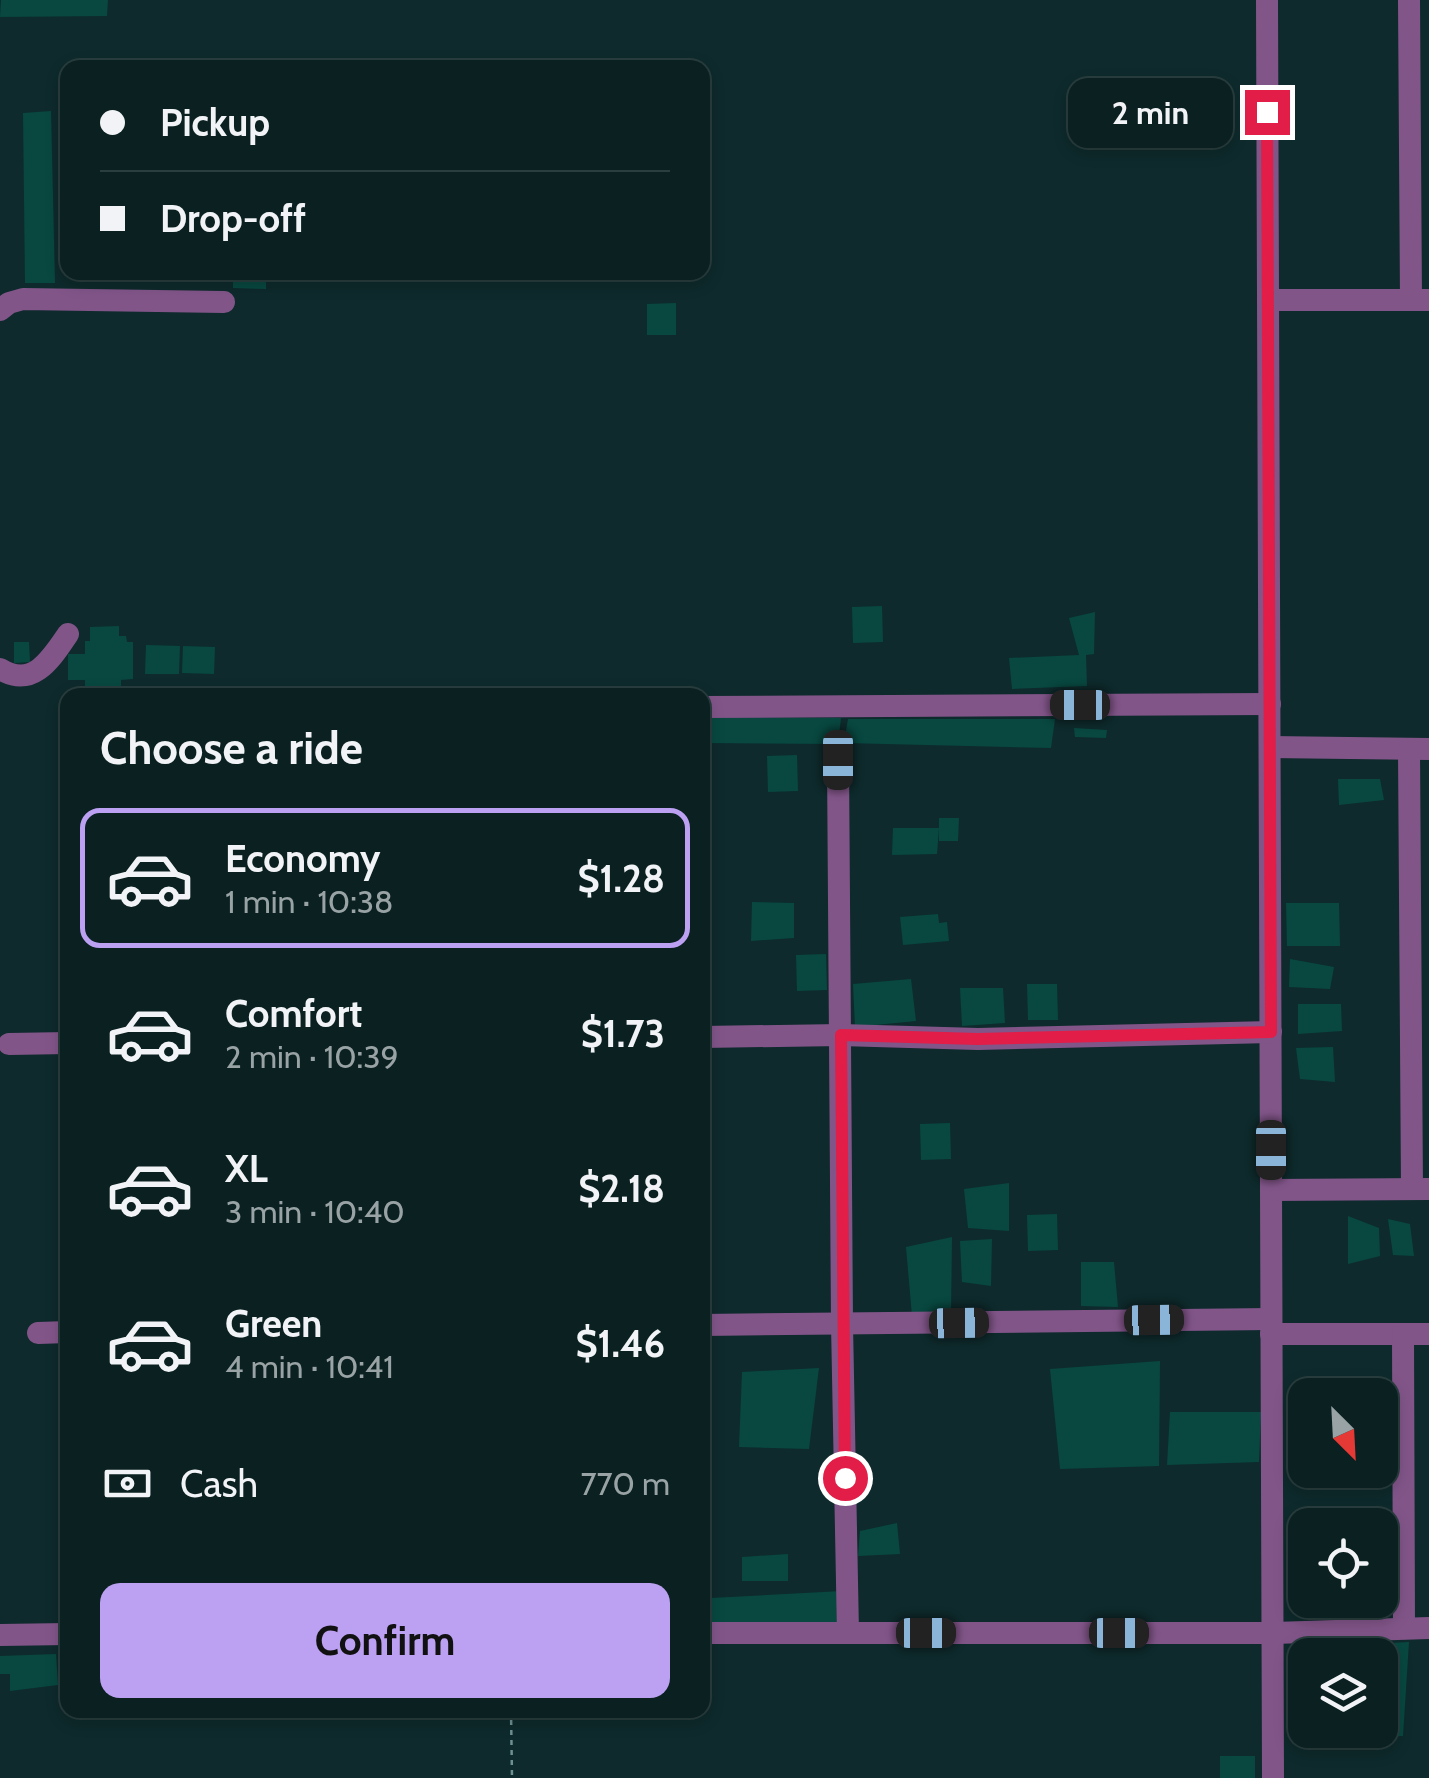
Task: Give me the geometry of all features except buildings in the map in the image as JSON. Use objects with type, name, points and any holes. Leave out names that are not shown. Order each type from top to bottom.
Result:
[{"type":"street","points":[[1267,0],[1273,1778]]},
{"type":"street","points":[[1268,300],[1420,300],[1409,0]]},
{"type":"street","points":[[0,310],[9,302],[23,299],[224,302]]},
{"type":"street","points":[[0,668],[12,676],[41,670],[68,634]]},
{"type":"street","points":[[710,707],[1270,704]]},
{"type":"street","points":[[1270,747],[1419,749],[1420,1189],[1271,1190]]},
{"type":"street","points":[[838,760],[848,1633]]},
{"type":"street","points":[[710,1037],[978,1039],[1271,1032]]},
{"type":"street","points":[[9,1044],[60,1043]]},
{"type":"street","points":[[710,1325],[1271,1326],[1429,1334]]},
{"type":"street","points":[[38,1333],[60,1332]]},
{"type":"street","points":[[1404,1334],[1404,1628]]},
{"type":"street","points":[[710,1633],[1274,1633],[1429,1628]]},
{"type":"street","points":[[0,1635],[60,1634]]},
{"type":"path","points":[[511,1718],[512,1778]]},
{"type":"route","points":[[845,1478],[841,1035],[978,1039],[1271,1032],[1267,112]]}]
